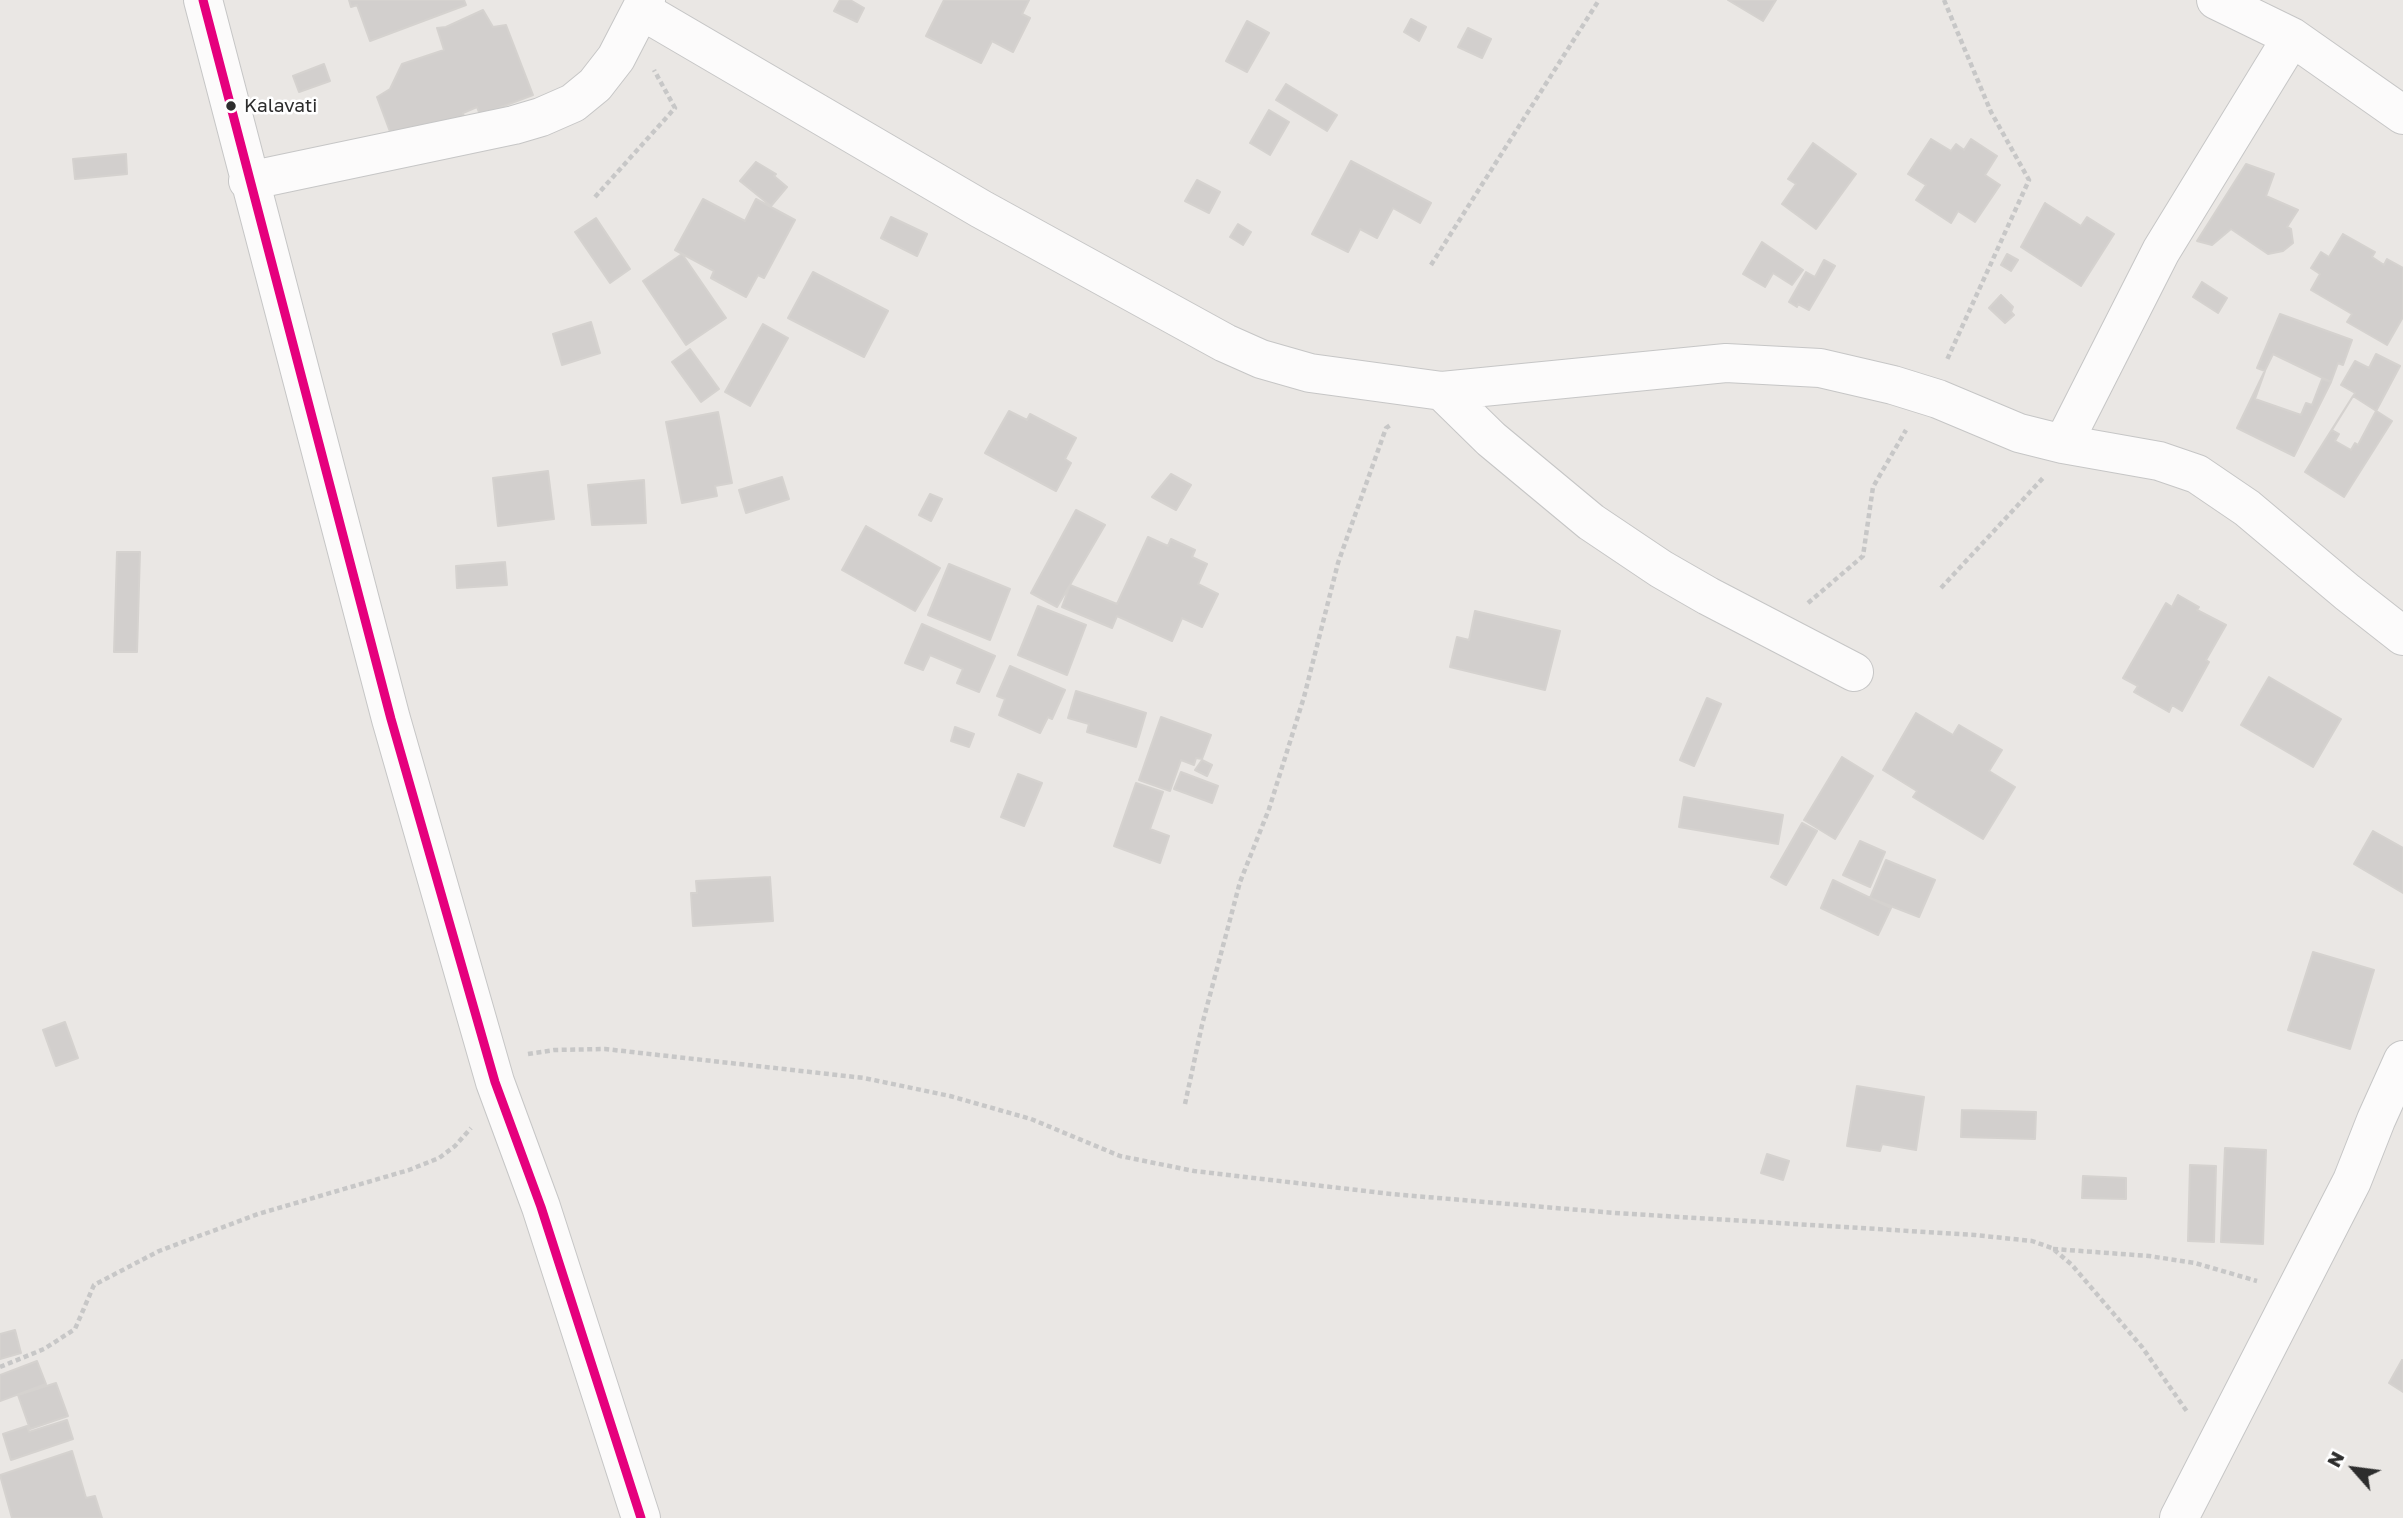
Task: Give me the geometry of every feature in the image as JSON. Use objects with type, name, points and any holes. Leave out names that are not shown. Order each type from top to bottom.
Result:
[{"type":"street","points":[[203,0],[390,719],[495,1082],[541,1207],[641,1518]]},
{"type":"street","points":[[2216,0],[2292,37],[2403,115]]},
{"type":"street","points":[[248,181],[541,117],[573,103],[595,85],[616,58],[639,13],[981,209],[1225,343],[1261,359],[1310,373],[1442,391],[1726,363],[1820,368],[1893,385],[1926,395],[2019,433],[2063,444],[2159,461],[2197,474],[2247,508],[2403,636]]},
{"type":"street","points":[[2063,444],[2161,251],[2292,37]]},
{"type":"street","points":[[1442,391],[1491,439],[1591,522],[1661,569],[1854,672]]},
{"type":"street","points":[[2180,1517],[2395,1097],[2403,1060]]},
{"type":"path","points":[[1431,265],[1599,0]]},
{"type":"path","points":[[1776,631],[1863,556],[1873,487],[1945,362],[2029,180],[1991,112],[1944,0]]},
{"type":"path","points":[[595,197],[676,108],[639,13]]},
{"type":"path","points":[[1185,1104],[1202,1025],[1240,882],[1269,809],[1304,697],[1338,563],[1386,428],[1442,391]]},
{"type":"path","points":[[1941,588],[2040,484],[2063,444]]},
{"type":"path","points":[[0,1367],[44,1349],[75,1329],[94,1286],[159,1251],[258,1214],[409,1170],[439,1158],[469,1132],[495,1082],[521,1056],[534,1052],[605,1049],[840,1075],[914,1087],[1031,1119],[1120,1156],[1194,1171],[1391,1194],[1615,1213],[1800,1226],[1975,1234],[2032,1241],[2052,1248],[2149,1256],[2195,1263],[2296,1291]]},
{"type":"path","points":[[2052,1248],[2073,1265],[2143,1347],[2213,1451]]},
{"type":"building","points":[[349,0],[464,0],[466,5],[370,41],[357,5],[351,7]]},
{"type":"building","points":[[840,0],[850,0],[864,8],[857,22],[834,11]]},
{"type":"building","points":[[944,0],[1029,0],[1022,14],[1030,18],[1013,52],[992,41],[981,63],[926,36]]},
{"type":"building","points":[[1728,0],[1776,0],[1763,21]]},
{"type":"building","points":[[483,10],[493,27],[506,25],[533,95],[480,115],[477,107],[463,113],[465,121],[395,145],[377,97],[390,89],[402,64],[444,50],[437,28],[446,27]]},
{"type":"building","points":[[1411,19],[1426,27],[1419,41],[1404,32]]},
{"type":"building","points":[[1247,21],[1269,33],[1247,72],[1226,61]]},
{"type":"building","points":[[1468,28],[1491,39],[1482,58],[1458,47]]},
{"type":"building","points":[[324,64],[330,81],[299,92],[293,76]]},
{"type":"building","points":[[1286,84],[1337,115],[1327,131],[1276,100]]},
{"type":"building","points":[[1269,110],[1289,122],[1270,155],[1250,143]]},
{"type":"building","points":[[1931,139],[1951,151],[1956,144],[1964,150],[1971,139],[1997,156],[1985,175],[2000,185],[1975,222],[1958,211],[1951,223],[1916,200],[1926,185],[1908,174]]},
{"type":"building","points":[[1813,143],[1856,174],[1816,229],[1782,204],[1796,184],[1788,179]]},
{"type":"building","points":[[126,154],[127,174],[75,179],[73,159]]},
{"type":"building","points":[[1351,161],[1431,203],[1420,223],[1393,208],[1377,238],[1360,229],[1348,252],[1312,234]]},
{"type":"building","points":[[756,162],[776,174],[774,176],[787,187],[771,206],[740,181]]},
{"type":"building","points":[[2246,164],[2274,174],[2266,196],[2298,210],[2287,227],[2291,229],[2293,243],[2283,251],[2268,254],[2231,229],[2212,245],[2197,241]]},
{"type":"building","points":[[1197,180],[1220,192],[1209,213],[1185,201]]},
{"type":"building","points":[[703,199],[745,221],[756,199],[795,220],[764,278],[758,275],[746,297],[711,278],[714,271],[675,250]]},
{"type":"building","points":[[2045,203],[2081,226],[2087,217],[2114,234],[2081,286],[2021,247]]},
{"type":"building","points":[[891,217],[927,234],[917,256],[881,238]]},
{"type":"building","points":[[596,218],[630,269],[610,283],[575,232]]},
{"type":"building","points":[[1238,224],[1251,232],[1243,245],[1230,237]]},
{"type":"building","points":[[2343,234],[2375,252],[2372,257],[2384,265],[2387,259],[2403,268],[2403,317],[2387,345],[2347,322],[2352,314],[2311,290],[2320,274],[2311,268],[2321,252],[2329,257]]},
{"type":"building","points":[[1762,242],[1803,270],[1792,285],[1773,273],[1765,287],[1743,274]]},
{"type":"building","points":[[682,254],[726,318],[686,345],[643,281]]},
{"type":"building","points":[[2007,254],[2018,260],[2011,271],[2001,265]]},
{"type":"building","points":[[1824,260],[1835,266],[1809,310],[1789,302],[1806,272],[1815,277]]},
{"type":"building","points":[[813,272],[888,311],[864,357],[788,318]]},
{"type":"building","points":[[2202,282],[2227,298],[2218,313],[2193,297]]},
{"type":"building","points":[[2001,295],[2013,307],[2011,312],[2014,315],[2005,323],[1989,308]]},
{"type":"building","points":[[2280,314],[2352,340],[2343,365],[2338,363],[2331,382],[2322,379],[2312,405],[2306,403],[2301,415],[2255,399],[2265,371],[2257,368]]},
{"type":"building","points":[[591,322],[600,353],[562,365],[553,334]]},
{"type":"building","points":[[763,324],[788,338],[750,406],[725,392]]},
{"type":"building","points":[[690,349],[719,389],[701,402],[672,362]]},
{"type":"building","points":[[2273,354],[2331,382],[2294,456],[2237,428]]},
{"type":"building","points":[[2376,354],[2400,366],[2358,445],[2355,443],[2351,450],[2335,441],[2339,434],[2332,430],[2355,393],[2341,385],[2355,361],[2369,368]]},
{"type":"building","points":[[2353,396],[2392,421],[2344,497],[2305,472]]},
{"type":"building","points":[[1009,411],[1027,420],[1030,414],[1076,438],[1065,459],[1071,463],[1056,491],[985,453]]},
{"type":"building","points":[[718,412],[732,483],[715,486],[717,496],[682,503],[666,422]]},
{"type":"building","points":[[548,471],[554,519],[498,526],[493,478]]},
{"type":"building","points":[[1171,474],[1191,485],[1176,510],[1152,497]]},
{"type":"building","points":[[782,477],[789,499],[746,513],[739,490]]},
{"type":"building","points":[[644,480],[646,523],[592,525],[588,485]]},
{"type":"building","points":[[930,494],[942,499],[931,521],[919,515]]},
{"type":"building","points":[[1076,510],[1105,525],[1057,607],[1031,593]]},
{"type":"building","points":[[866,526],[940,568],[915,611],[842,570]]},
{"type":"building","points":[[1148,537],[1168,546],[1171,539],[1195,550],[1192,557],[1207,564],[1198,584],[1218,594],[1202,627],[1182,618],[1172,641],[1117,616],[1112,628],[1062,607],[1070,585],[1117,604]]},
{"type":"building","points":[[117,552],[140,552],[137,652],[114,652]]},
{"type":"building","points":[[505,562],[507,585],[457,588],[456,566]]},
{"type":"building","points":[[949,564],[1010,589],[990,640],[928,615]]},
{"type":"building","points":[[2178,595],[2199,607],[2197,610],[2226,625],[2182,711],[2172,705],[2169,712],[2134,692],[2138,686],[2123,678],[2166,603],[2172,607]]},
{"type":"building","points":[[1038,606],[1086,625],[1067,675],[1018,655]]},
{"type":"building","points":[[1475,611],[1560,631],[1545,690],[1450,667],[1457,637],[1469,640]]},
{"type":"building","points":[[922,624],[995,656],[979,692],[957,683],[963,669],[930,655],[923,670],[905,663]]},
{"type":"building","points":[[1010,666],[1065,690],[1052,719],[1048,717],[1040,733],[999,715],[1005,699],[997,696]]},
{"type":"building","points":[[2269,677],[2341,719],[2313,767],[2241,725]]},
{"type":"building","points":[[1076,691],[1146,713],[1136,747],[1087,732],[1089,724],[1068,718]]},
{"type":"building","points":[[1707,698],[1721,704],[1694,766],[1680,760]]},
{"type":"building","points":[[1916,713],[1953,735],[1959,725],[2002,750],[1989,771],[2015,787],[1983,839],[1913,797],[1917,791],[1883,770]]},
{"type":"building","points":[[1161,717],[1211,735],[1202,759],[1196,758],[1194,765],[1181,760],[1170,791],[1139,780]]},
{"type":"building","points":[[955,727],[974,734],[969,747],[951,741]]},
{"type":"building","points":[[1842,757],[1873,776],[1835,839],[1804,820]]},
{"type":"building","points":[[1202,760],[1212,765],[1207,776],[1195,770]]},
{"type":"building","points":[[1181,772],[1218,786],[1212,803],[1174,789]]},
{"type":"building","points":[[1018,774],[1042,783],[1024,826],[1001,817]]},
{"type":"building","points":[[1136,783],[1163,792],[1150,829],[1169,836],[1160,863],[1114,846]]},
{"type":"building","points":[[1684,797],[1783,815],[1778,844],[1679,827]]},
{"type":"building","points":[[1802,823],[1817,831],[1786,885],[1771,877]]},
{"type":"building","points":[[2373,831],[2403,848],[2403,893],[2354,864]]},
{"type":"building","points":[[1860,841],[1885,852],[1870,887],[1843,875]]},
{"type":"building","points":[[1886,860],[1935,880],[1919,917],[1870,898]]},
{"type":"building","points":[[770,877],[773,921],[693,926],[691,893],[697,893],[696,881]]},
{"type":"building","points":[[1833,880],[1891,908],[1878,935],[1821,908]]},
{"type":"building","points":[[2313,952],[2374,970],[2350,1049],[2288,1030]]},
{"type":"building","points":[[65,1022],[78,1058],[56,1066],[43,1030]]},
{"type":"building","points":[[1857,1086],[1924,1097],[1916,1150],[1882,1144],[1880,1151],[1847,1146]]},
{"type":"building","points":[[1962,1110],[2036,1112],[2035,1139],[1961,1137]]},
{"type":"building","points":[[2225,1148],[2266,1150],[2263,1244],[2221,1242]]},
{"type":"building","points":[[1767,1154],[1789,1161],[1783,1180],[1761,1173]]},
{"type":"building","points":[[2190,1165],[2216,1166],[2214,1242],[2188,1241]]},
{"type":"building","points":[[2083,1176],[2126,1178],[2126,1199],[2082,1198]]},
{"type":"building","points":[[15,1330],[21,1353],[0,1359],[0,1334]]},
{"type":"building","points":[[37,1361],[46,1384],[0,1401],[0,1375]]},
{"type":"building","points":[[2403,1361],[2403,1392],[2389,1383]]},
{"type":"building","points":[[56,1383],[68,1416],[30,1429],[18,1395]]},
{"type":"building","points":[[67,1420],[73,1439],[11,1460],[3,1434],[27,1426],[29,1432]]},
{"type":"building","points":[[72,1451],[86,1498],[95,1496],[102,1518],[12,1518],[0,1475]]},
{"type":"transit line","points":[[203,0],[391,719],[495,1082],[541,1207],[641,1518]]},
{"type":"place","name":"Kalavati","points":[[231,106]]}]
